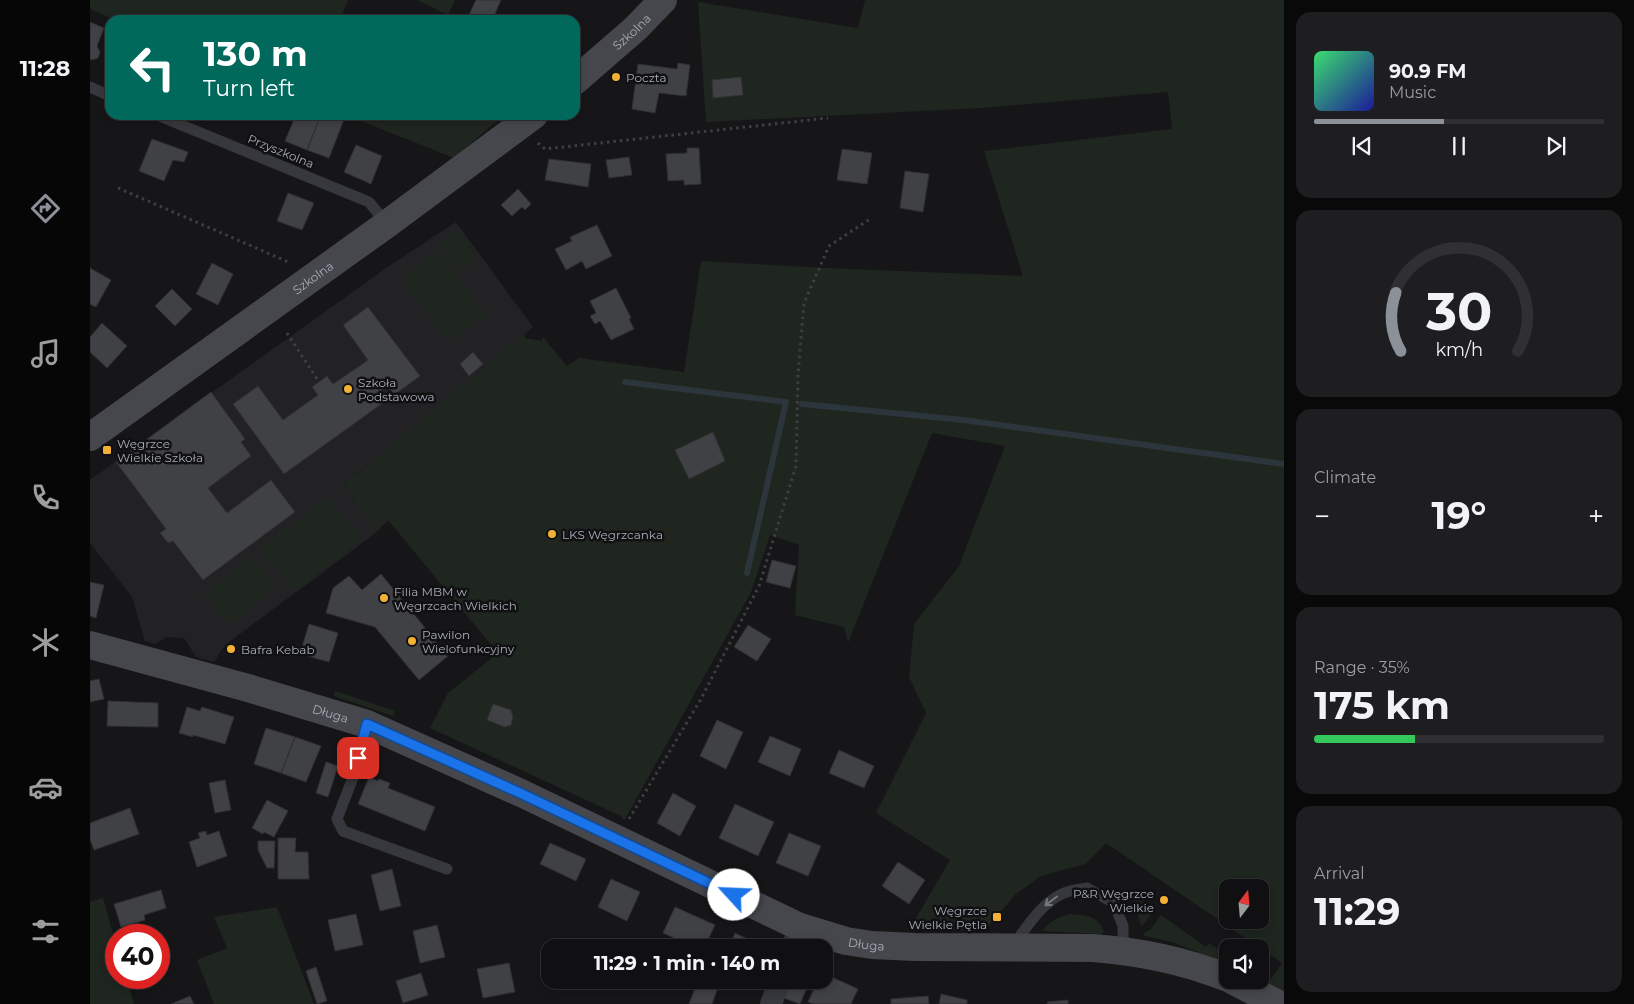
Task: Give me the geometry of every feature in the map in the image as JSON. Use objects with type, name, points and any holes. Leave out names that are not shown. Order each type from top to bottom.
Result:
[{"type":"street","name":"Szkolna","points":[[580,77],[636,28],[663,0]]},
{"type":"street","name":"Szkolna","points":[[90,437],[527,121]]},
{"type":"street","name":"Długa","points":[[90,645],[248,688],[367,724],[493,780],[617,839],[796,937],[872,945],[1123,950],[1190,964],[1219,975]]},
{"type":"street","points":[[771,1004],[777,989]]},
{"type":"street","points":[[1249,989],[1278,1004]]},
{"type":"lane","points":[[90,87],[105,94]]},
{"type":"lane","name":"Przyszkolna","points":[[169,120],[370,202],[387,224]]},
{"type":"lane","points":[[367,724],[354,775],[337,819],[343,831],[448,869]]},
{"type":"lane","points":[[1012,947],[1048,903],[1064,892],[1087,888],[1114,903],[1123,926],[1123,950]]},
{"type":"path","points":[[527,121],[545,149],[828,118]]},
{"type":"path","points":[[118,188],[286,261],[303,284]]},
{"type":"path","points":[[617,839],[701,699],[759,586],[796,466],[798,375],[804,302],[829,246],[870,219]]},
{"type":"path","points":[[287,333],[319,382]]},
{"type":"shaded area","points":[[90,0],[348,0],[342,15],[105,16],[90,9]]},
{"type":"shaded area","points":[[417,0],[455,0],[448,15]]},
{"type":"shaded area","points":[[865,0],[1284,0],[1284,995],[1269,988],[1269,982],[1282,963],[1269,954],[1269,939],[1247,939],[1232,929],[1269,929],[1269,879],[1219,879],[1219,920],[1106,843],[1085,864],[1041,876],[1016,894],[985,930],[909,930],[950,860],[876,813],[926,713],[909,677],[914,624],[959,566],[1005,446],[932,433],[848,643],[844,627],[795,615],[799,545],[770,535],[751,592],[624,821],[621,816],[430,728],[448,693],[498,653],[388,520],[377,532],[344,485],[524,334],[525,338],[542,341],[543,337],[567,366],[579,358],[684,372],[701,261],[1023,276],[984,151],[1172,129],[1168,92],[980,108],[706,122],[698,2],[858,28]]},
{"type":"shaded area","points":[[359,120],[498,120],[454,158]]},
{"type":"shaded area","points":[[456,222],[533,327],[344,485],[377,532],[225,645],[214,662],[196,657],[184,638],[166,637],[155,644],[145,641],[132,597],[90,543],[90,480],[386,268]]},
{"type":"shaded area","points":[[457,230],[478,258],[459,272],[438,244]]},
{"type":"shaded area","points":[[439,250],[486,315],[448,342],[401,278]]},
{"type":"shaded area","points":[[328,498],[362,540],[293,591],[260,547]]},
{"type":"shaded area","points":[[253,556],[277,587],[228,625],[204,594]]},
{"type":"shaded area","points":[[335,691],[395,711],[393,716],[334,696]]},
{"type":"shaded area","points":[[1124,890],[1154,910],[1141,926],[1135,904]]},
{"type":"shaded area","points":[[103,898],[110,924],[105,924],[105,989],[129,989],[134,1004],[90,1004],[90,902]]},
{"type":"shaded area","points":[[277,907],[314,1004],[214,1004],[197,960],[227,948],[214,917]]},
{"type":"shaded area","points":[[1071,914],[1091,917],[1099,923],[1104,932],[1101,934],[1042,931],[1055,920]]},
{"type":"shaded area","points":[[1161,915],[1206,947],[1209,943],[1219,950],[1219,961],[1172,942],[1144,936],[1144,933],[1150,930]]},
{"type":"building","points":[[476,0],[501,0],[494,15],[469,15]]},
{"type":"building","points":[[90,22],[104,28],[97,46],[100,52],[98,58],[92,60],[90,59]]},
{"type":"building","points":[[678,63],[690,65],[686,96],[659,93],[655,113],[632,109],[638,64],[677,69]]},
{"type":"building","points":[[741,77],[743,95],[713,98],[712,80]]},
{"type":"building","points":[[294,120],[319,120],[307,150],[285,141]]},
{"type":"building","points":[[319,120],[344,120],[329,158],[307,150]]},
{"type":"building","points":[[152,139],[188,152],[184,162],[173,160],[164,181],[139,171]]},
{"type":"building","points":[[356,145],[382,156],[371,184],[344,172]]},
{"type":"building","points":[[687,148],[699,148],[701,184],[684,185],[684,180],[668,181],[666,154],[687,153]]},
{"type":"building","points":[[842,149],[872,153],[867,184],[837,180]]},
{"type":"building","points":[[629,157],[632,175],[609,178],[606,160]]},
{"type":"building","points":[[549,159],[591,164],[588,187],[545,180]]},
{"type":"building","points":[[905,171],[929,174],[923,212],[900,208]]},
{"type":"building","points":[[518,189],[531,204],[525,210],[522,207],[512,216],[501,205]]},
{"type":"building","points":[[288,193],[314,203],[302,230],[277,221]]},
{"type":"building","points":[[597,225],[612,256],[586,269],[582,261],[566,270],[555,249],[572,241],[570,237]]},
{"type":"building","points":[[212,263],[233,274],[218,305],[196,294]]},
{"type":"building","points":[[90,268],[111,280],[96,307],[90,304]]},
{"type":"building","points":[[616,288],[631,318],[629,319],[634,329],[611,340],[600,321],[595,324],[590,316],[596,313],[590,301]]},
{"type":"building","points":[[172,289],[192,309],[175,326],[155,306]]},
{"type":"building","name":"Szkoła Podstawowa","points":[[368,307],[420,376],[394,395],[388,386],[381,391],[387,400],[284,474],[233,404],[258,386],[283,420],[318,395],[312,387],[327,376],[333,384],[368,360],[343,325]]},
{"type":"building","points":[[102,323],[127,346],[107,368],[90,352],[90,337]]},
{"type":"building","points":[[473,352],[483,364],[469,376],[460,364]]},
{"type":"building","points":[[211,392],[245,439],[241,442],[251,456],[208,488],[227,513],[271,480],[295,512],[203,580],[173,541],[168,543],[160,533],[166,529],[116,462]]},
{"type":"building","points":[[713,432],[725,461],[689,479],[675,450]]},
{"type":"building","points":[[772,560],[796,566],[790,588],[766,582]]},
{"type":"building","name":"Pawilon Wielofunkcyjny","points":[[381,574],[448,656],[419,680],[375,627],[326,613],[333,588],[349,576],[362,590]]},
{"type":"building","points":[[90,582],[104,585],[96,618],[90,616]]},
{"type":"building","points":[[309,624],[338,633],[329,662],[300,654]]},
{"type":"building","points":[[748,625],[771,639],[757,661],[734,647]]},
{"type":"building","points":[[99,679],[104,699],[90,702],[90,681]]},
{"type":"building","points":[[108,701],[158,703],[158,727],[107,726]]},
{"type":"building","points":[[493,704],[511,710],[513,717],[511,725],[505,727],[487,720]]},
{"type":"building","points":[[187,707],[200,711],[202,707],[234,717],[225,744],[179,733]]},
{"type":"building","points":[[717,720],[743,732],[726,769],[700,756]]},
{"type":"building","points":[[266,728],[295,737],[281,773],[254,764]]},
{"type":"building","points":[[770,736],[801,749],[790,776],[758,762]]},
{"type":"building","points":[[295,737],[321,746],[306,782],[281,773]]},
{"type":"building","points":[[839,750],[874,766],[864,788],[829,773]]},
{"type":"building","points":[[326,762],[338,766],[328,797],[316,793]]},
{"type":"building","points":[[369,777],[390,783],[388,788],[435,807],[425,831],[358,804]]},
{"type":"building","points":[[225,780],[231,810],[215,813],[209,783]]},
{"type":"building","points":[[673,793],[696,806],[680,836],[657,823]]},
{"type":"building","points":[[267,800],[288,811],[274,837],[252,828]]},
{"type":"building","points":[[735,804],[774,822],[758,856],[719,838]]},
{"type":"building","points":[[130,808],[139,834],[94,850],[90,839],[90,823]]},
{"type":"building","points":[[206,831],[207,835],[219,831],[227,856],[197,867],[189,842],[200,838],[198,833]]},
{"type":"building","points":[[789,833],[821,846],[808,876],[776,863]]},
{"type":"building","points":[[278,838],[296,838],[295,852],[308,852],[309,879],[278,879]]},
{"type":"building","points":[[258,841],[275,841],[274,868],[267,868],[258,850]]},
{"type":"building","points":[[550,843],[586,859],[576,881],[540,864]]},
{"type":"building","points":[[898,862],[925,880],[909,904],[882,886]]},
{"type":"building","points":[[392,869],[401,906],[380,911],[371,875]]},
{"type":"building","points":[[611,879],[640,892],[627,921],[598,907]]},
{"type":"building","points":[[161,890],[166,908],[144,915],[145,920],[131,924],[120,924],[114,904]]},
{"type":"building","points":[[675,907],[715,925],[708,939],[676,939],[663,933]]},
{"type":"building","points":[[356,914],[363,945],[335,951],[328,920]]},
{"type":"building","points":[[437,925],[445,957],[420,963],[413,931]]},
{"type":"building","points":[[735,933],[747,939],[733,939]]},
{"type":"building","points":[[509,963],[515,992],[483,998],[477,969]]},
{"type":"building","points":[[316,967],[327,1001],[317,1004],[306,971]]},
{"type":"building","points":[[421,973],[428,995],[403,1003],[396,981]]},
{"type":"building","points":[[833,978],[858,989],[851,1004],[813,1004],[808,1002],[814,989],[833,989]]},
{"type":"building","points":[[695,989],[717,990],[712,1004],[689,1004]]},
{"type":"building","points":[[785,989],[806,989],[800,1004],[781,997]]},
{"type":"building","points":[[941,994],[967,1000],[967,1004],[939,1004]]},
{"type":"building","points":[[190,996],[194,1004],[171,1004]]},
{"type":"building","points":[[928,996],[929,1004],[891,1004],[891,999]]},
{"type":"building","points":[[1068,1000],[1068,1004],[1048,1004],[1047,1002]]},
{"type":"waterway","points":[[625,382],[786,402],[747,573]]},
{"type":"waterway","points":[[802,404],[963,420],[1284,464]]},
{"type":"place","name":"Poczta","points":[[616,77]]},
{"type":"place","name":"Szkoła Podstawowa","points":[[348,389]]},
{"type":"place","name":"Węgrzce Wielkie Szkoła","points":[[107,450]]},
{"type":"place","name":"LKS Węgrzcanka","points":[[552,534]]},
{"type":"place","name":"Filia MBM w Węgrzcach Wielkich","points":[[384,598]]},
{"type":"place","name":"Pawilon Wielofunkcyjny","points":[[412,641]]},
{"type":"place","name":"Bafra Kebab","points":[[231,649]]},
{"type":"place","name":"P&R Węgrzce Wielkie","points":[[1164,900]]},
{"type":"place","name":"Węgrzce Wielkie Pętla","points":[[997,917]]},
{"type":"route","points":[[358,758],[367,724],[394,734],[734,895]]}]
